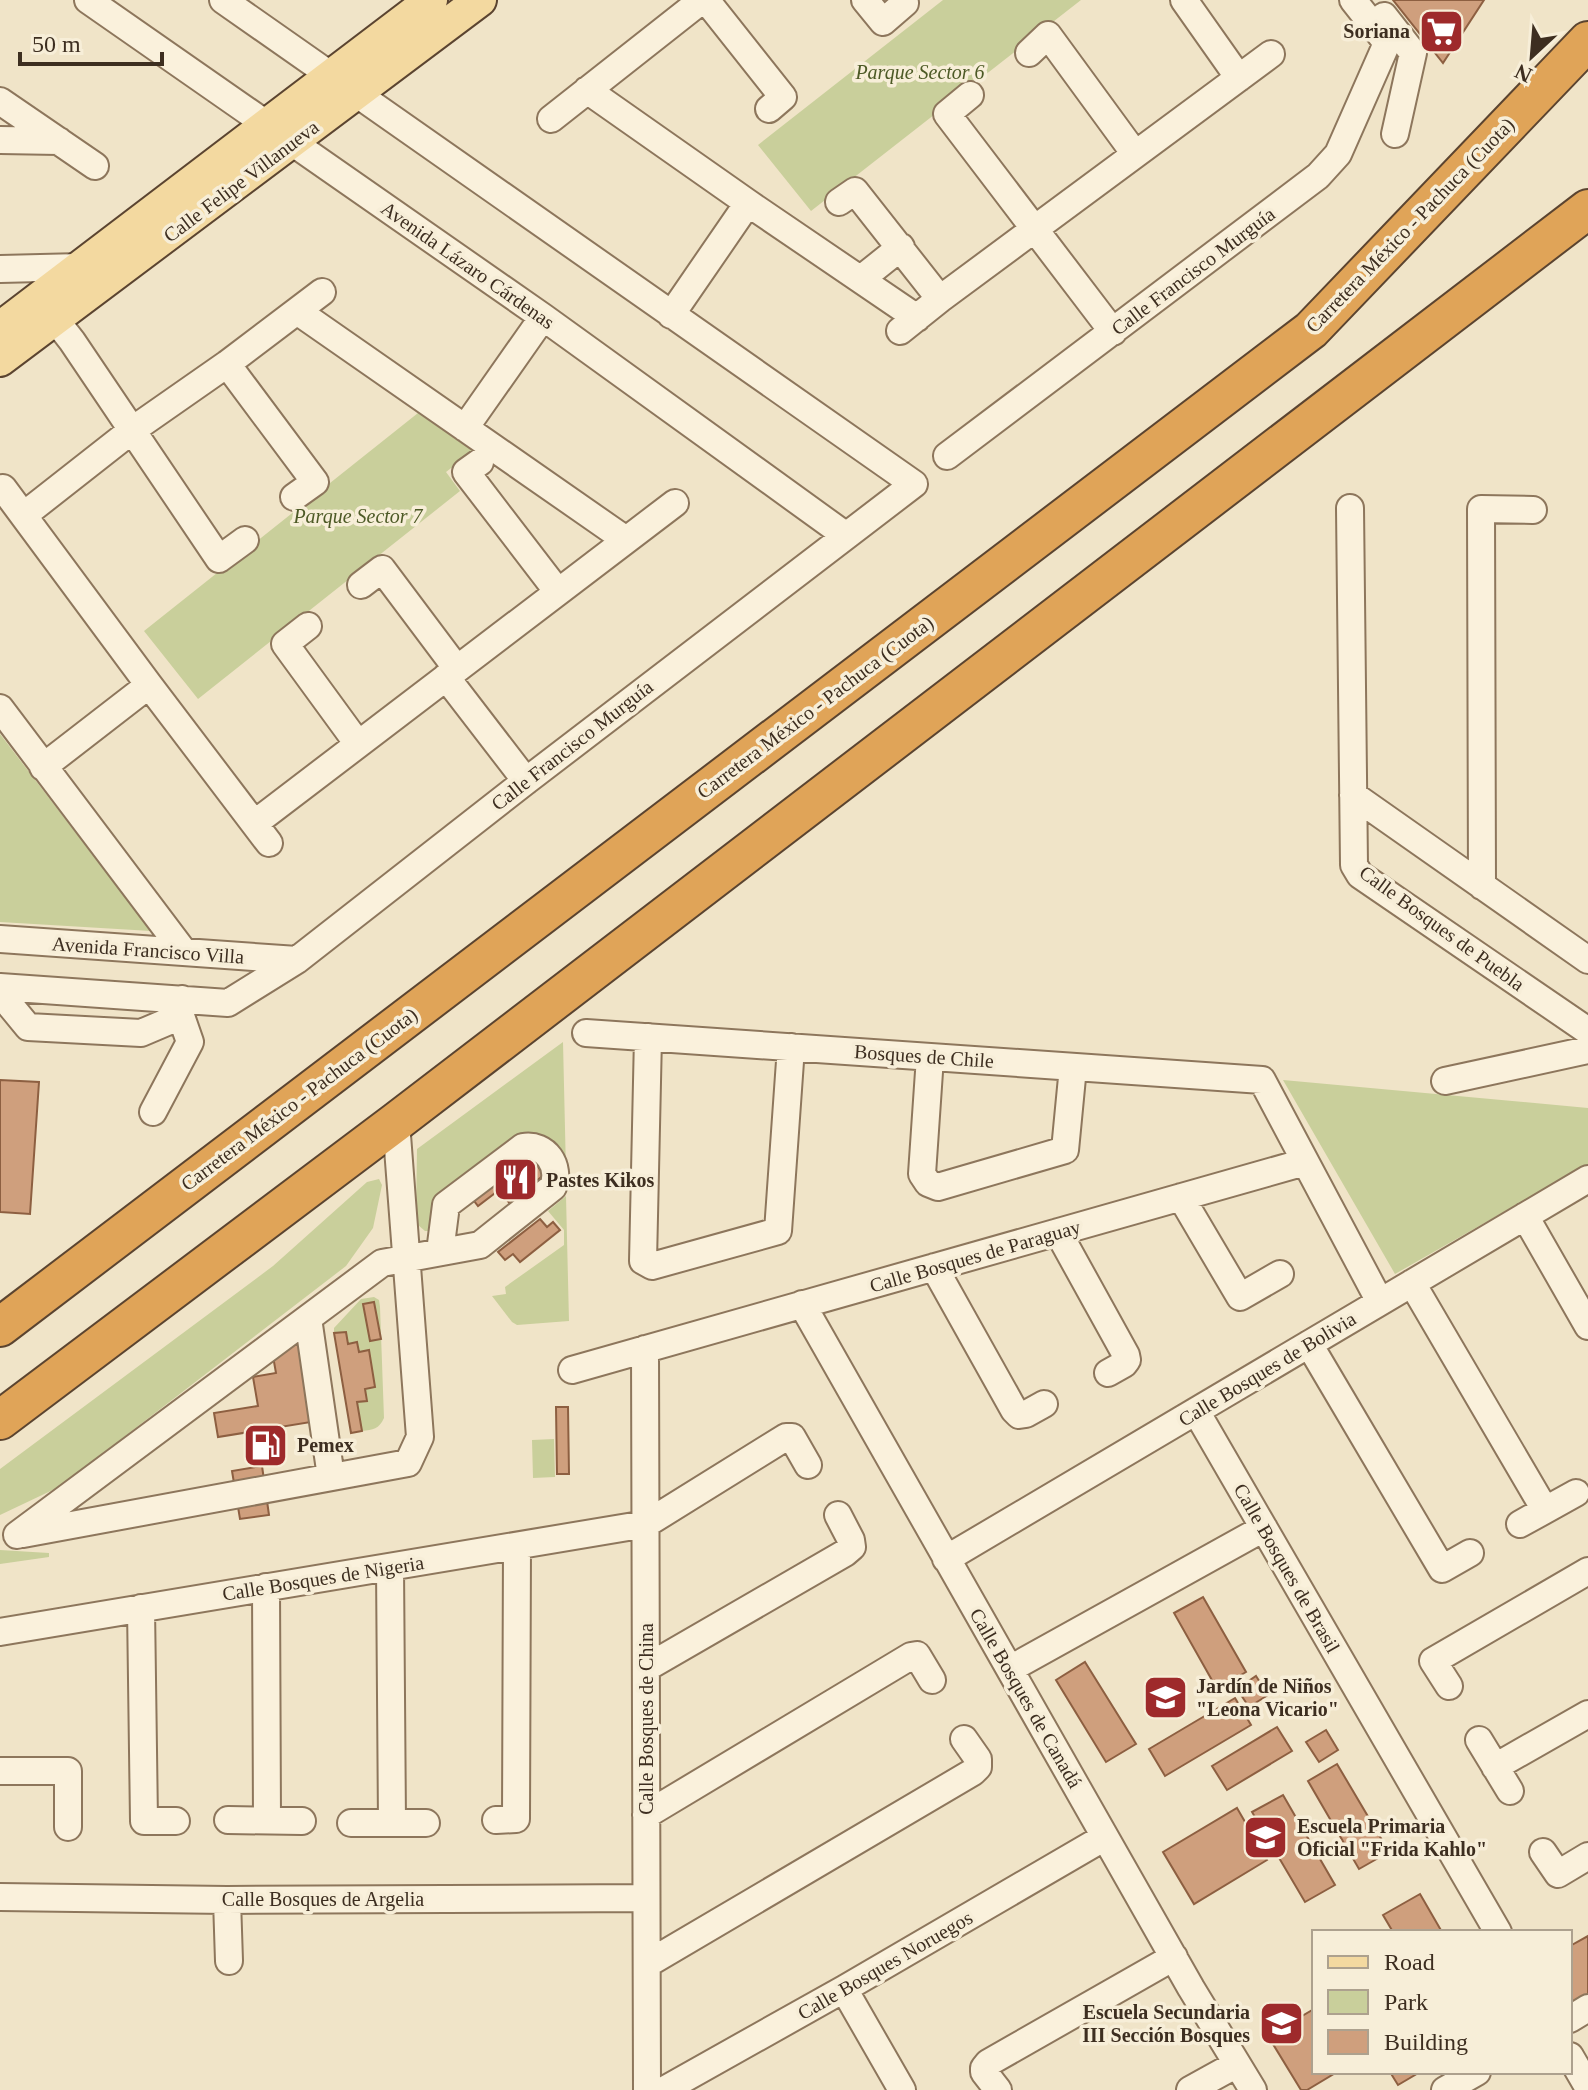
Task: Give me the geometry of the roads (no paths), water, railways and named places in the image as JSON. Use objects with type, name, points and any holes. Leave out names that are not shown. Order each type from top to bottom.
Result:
[{"type":"highway","name":"Carretera México - Pachuca (Cuota)","points":[[0,1327],[1311,330],[1588,41]]},
{"type":"highway","points":[[0,1420],[396,1122],[1588,209]]},
{"type":"main road","name":"Calle Felipe Villanueva","points":[[0,360],[293,142],[343,85],[431,0]]},
{"type":"main road","name":"Calle Felipe Villanueva","points":[[0,328],[266,124],[343,85],[480,0]]},
{"type":"street","name":"Avenida Lázaro Cárdenas","points":[[88,0],[543,317],[845,535]]},
{"type":"street","points":[[223,0],[671,315],[748,203]]},
{"type":"street","points":[[551,119],[704,0],[783,97],[769,109]]},
{"type":"street","points":[[865,0],[883,22],[905,3]]},
{"type":"street","points":[[1184,0],[1239,78]]},
{"type":"street","name":"Calle Francisco Murguía","points":[[947,456],[1318,176],[1338,154],[1387,43],[1353,0]]},
{"type":"street","points":[[1373,0],[1413,53],[1395,134]]},
{"type":"street","points":[[1029,53],[1048,35],[1135,154]]},
{"type":"street","points":[[587,90],[861,279],[908,324],[1271,54]]},
{"type":"street","points":[[970,95],[947,114],[1113,332]]},
{"type":"street","points":[[0,101],[95,166]]},
{"type":"street","points":[[0,140],[59,141]]},
{"type":"street","points":[[839,202],[855,191],[940,299]]},
{"type":"street","points":[[861,279],[901,247]]},
{"type":"street","points":[[0,269],[81,267]]},
{"type":"street","points":[[24,515],[131,431],[322,292]]},
{"type":"street","points":[[297,311],[626,540]]},
{"type":"street","name":"Calle Francisco Murguía","points":[[182,1008],[228,1003],[297,960],[914,484],[671,315]]},
{"type":"street","points":[[465,428],[543,317]]},
{"type":"street","points":[[54,318],[219,559],[245,540]]},
{"type":"street","points":[[227,364],[315,482],[294,497]]},
{"type":"street","points":[[480,462],[466,472],[558,592]]},
{"type":"street","points":[[3,488],[262,833],[358,744],[675,503]]},
{"type":"street","points":[[1350,508],[1353,795],[1588,960]]},
{"type":"street","points":[[1482,886],[1481,509],[1533,510]]},
{"type":"street","points":[[361,585],[382,569],[526,781]]},
{"type":"street","points":[[308,626],[285,644],[358,744]]},
{"type":"street","points":[[43,767],[149,685]]},
{"type":"street","points":[[0,708],[184,952]]},
{"type":"street","name":"Calle Bosques de Puebla","points":[[1353,795],[1354,865],[1360,875],[1588,1031]]},
{"type":"street","name":"Avenida Francisco Villa","points":[[0,939],[297,960]]},
{"type":"street","points":[[0,990],[182,1008]]},
{"type":"street","points":[[0,990],[28,1027],[141,1033],[182,1008]]},
{"type":"street","points":[[153,1112],[190,1042],[182,1008]]},
{"type":"street","name":"Bosques de Chile","points":[[586,1033],[1262,1080],[1305,1162]]},
{"type":"street","points":[[648,1037],[643,1261],[652,1266],[778,1231],[791,1047]]},
{"type":"street","points":[[1445,1081],[1588,1050]]},
{"type":"street","points":[[930,1057],[922,1174],[928,1183],[938,1187],[1065,1150],[1073,1067]]},
{"type":"street","points":[[9,1536],[408,1463],[420,1437],[396,1122]]},
{"type":"street","points":[[9,1536],[382,1263],[480,1245],[553,1187],[557,1178],[556,1167],[542,1149],[523,1147],[446,1205],[440,1252]]},
{"type":"street","points":[[1305,1162],[1380,1302]]},
{"type":"street","name":"Calle Bosques de Paraguay","points":[[572,1370],[1305,1162]]},
{"type":"street","name":"Calle Bosques de Bolivia","points":[[946,1559],[1588,1179]]},
{"type":"street","points":[[1181,1197],[1240,1297],[1280,1274]]},
{"type":"street","points":[[1525,1216],[1588,1326]]},
{"type":"street","points":[[1058,1232],[1127,1360],[1108,1373]]},
{"type":"street","points":[[934,1267],[1014,1410],[1019,1415],[1026,1414],[1044,1404]]},
{"type":"street","points":[[1412,1283],[1545,1510]]},
{"type":"street","name":"Calle Bosques de Canadá","points":[[802,1304],[1105,1837],[1253,2090]]},
{"type":"street","points":[[308,1318],[331,1477]]},
{"type":"street","points":[[1309,1344],[1442,1569],[1470,1553]]},
{"type":"street","name":"Calle Bosques de China","points":[[645,1349],[647,2090]]},
{"type":"street","name":"Calle Bosques de Brasil","points":[[1196,1411],[1497,1930]]},
{"type":"street","points":[[646,1524],[786,1437],[792,1437],[808,1465]]},
{"type":"street","points":[[1520,1524],[1576,1493]]},
{"type":"street","points":[[646,1668],[845,1553],[852,1547],[851,1540],[838,1515]]},
{"type":"street","name":"Calle Bosques de Nigeria","points":[[0,1632],[646,1524]]},
{"type":"street","points":[[1010,1669],[1264,1528]]},
{"type":"street","points":[[496,1820],[516,1819],[517,1546]]},
{"type":"street","points":[[390,1567],[392,1823]]},
{"type":"street","points":[[1449,1686],[1433,1661],[1588,1571]]},
{"type":"street","points":[[266,1587],[267,1820]]},
{"type":"street","points":[[141,1608],[144,1821],[176,1821]]},
{"type":"street","points":[[646,1815],[911,1656],[917,1655],[932,1680]]},
{"type":"street","points":[[1495,1767],[1588,1714]]},
{"type":"street","points":[[647,1964],[973,1772],[978,1767],[978,1759],[964,1739]]},
{"type":"street","points":[[1479,1740],[1510,1791]]},
{"type":"street","points":[[0,1771],[68,1771],[68,1827]]},
{"type":"street","points":[[228,1820],[302,1821]]},
{"type":"street","points":[[351,1823],[426,1823]]},
{"type":"street","name":"Calle Bosques Noruegos","points":[[664,2090],[1105,1837]]},
{"type":"street","points":[[1543,1852],[1558,1874],[1588,1856]]},
{"type":"street","name":"Calle Bosques de Argelia","points":[[0,1897],[227,1900],[646,1898]]},
{"type":"street","points":[[227,1900],[229,1961]]},
{"type":"street","points":[[998,2090],[984,2072],[988,2063],[1174,1957]]},
{"type":"street","points":[[844,1989],[902,2090]]},
{"type":"street","points":[[1572,2059],[1588,2087]]},
{"type":"street","points":[[1190,2090],[1237,2064]]},
{"type":"street","points":[[1445,2090],[1473,2074]]},
{"type":"place","name":"Soriana","points":[[1441,31]]},
{"type":"place","name":"Pastes Kikos","points":[[515,1180]]},
{"type":"place","name":"Pemex","points":[[266,1445]]},
{"type":"place","name":"Jardín de Niños \"Leona Vicario\"","points":[[1165,1697]]},
{"type":"place","name":"Escuela Primaria Oficial \"Frida Kahlo\"","points":[[1266,1837]]},
{"type":"place","name":"Escuela Secundaria III Sección Bosques","points":[[1281,2023]]},
{"type":"park label","name":"Parque Sector 6","points":[[920,72]]},
{"type":"park label","name":"Parque Sector 7","points":[[358,516]]}]
